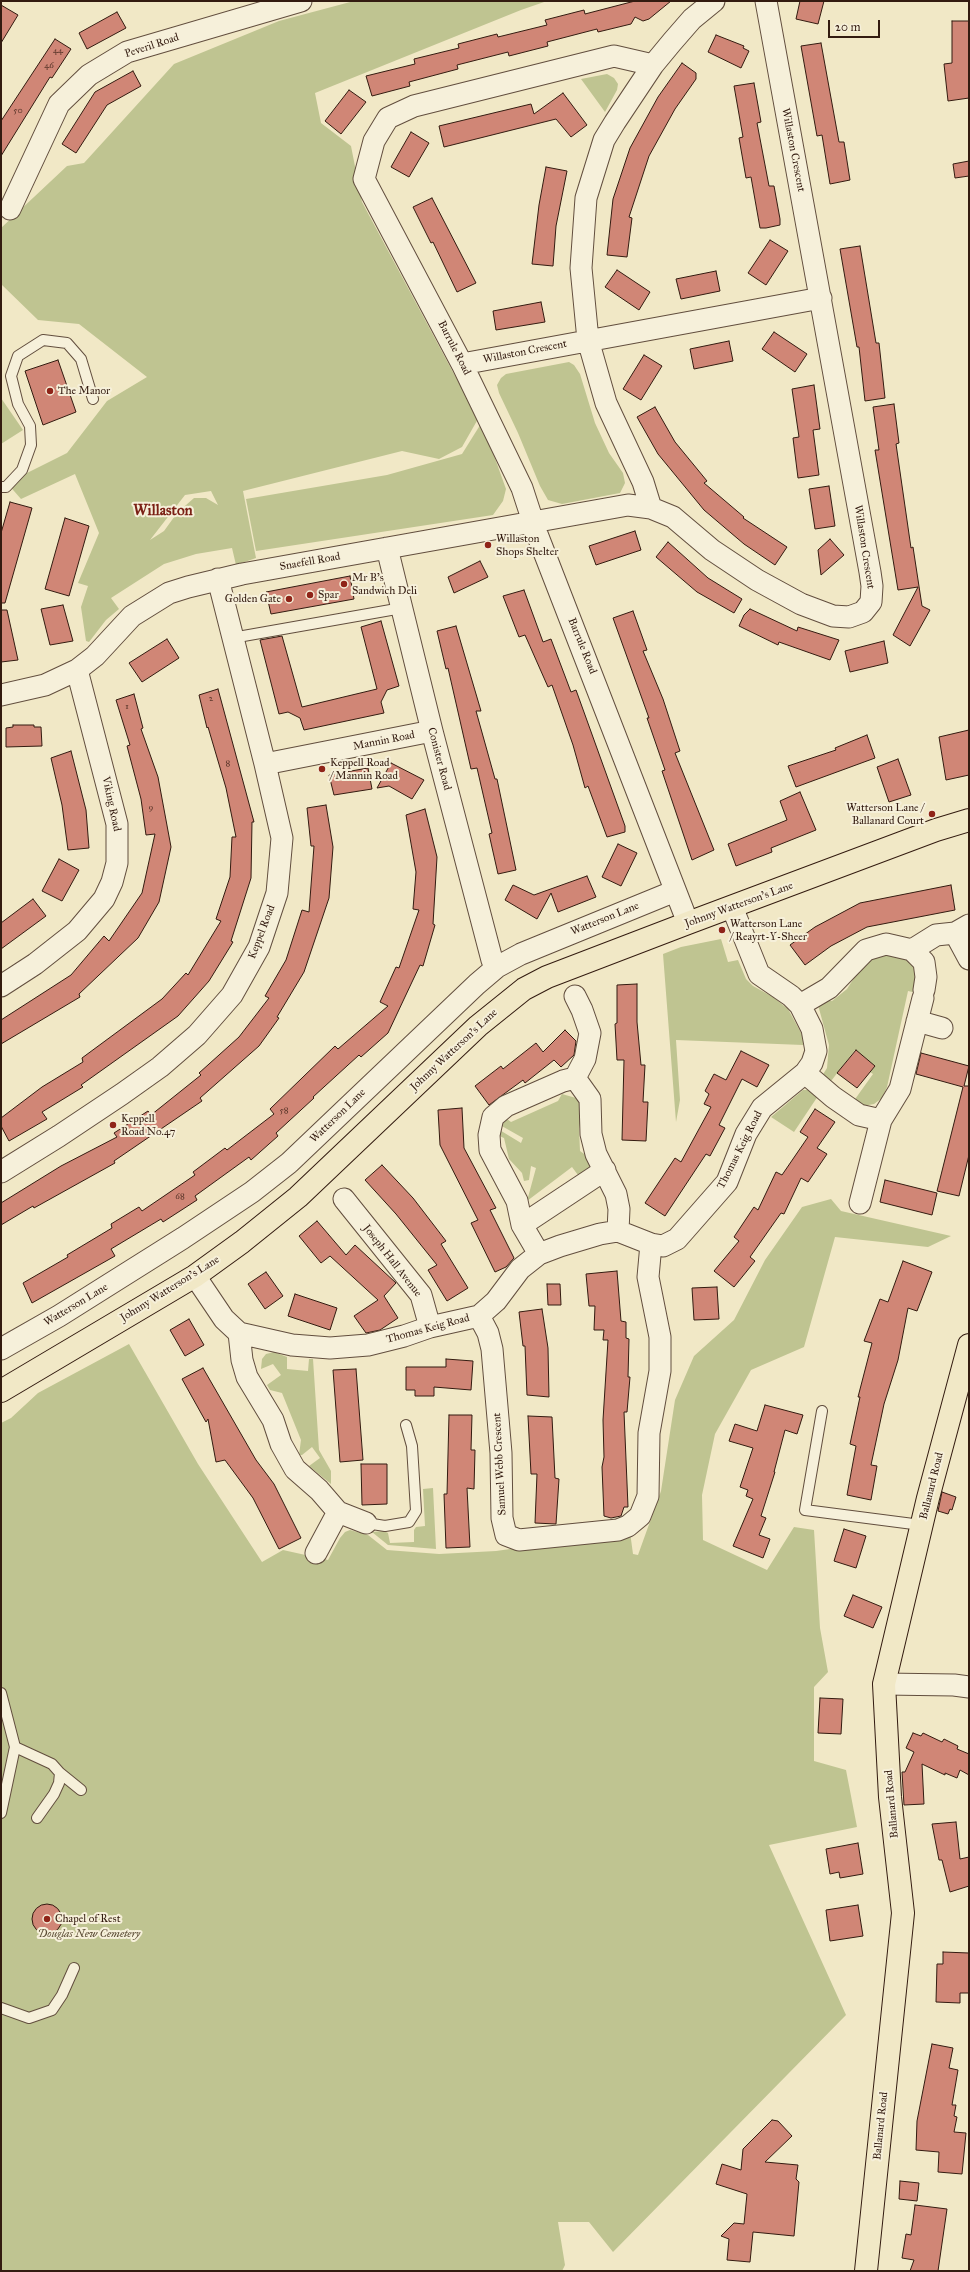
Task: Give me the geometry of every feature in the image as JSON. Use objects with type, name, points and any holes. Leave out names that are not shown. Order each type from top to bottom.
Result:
[{"type":"main road","name":"Johnny Watterson's Lane","points":[[1,1391],[195,1276],[298,1197],[478,1026],[524,989],[547,977],[688,923],[936,830],[969,820]]},
{"type":"main road","name":"Ballanard Road","points":[[866,2271],[903,1912],[890,1797],[884,1684],[922,1525],[969,1345]]},
{"type":"street","name":"Peveril Road","points":[[10,209],[59,104],[89,75],[127,52],[275,4],[301,1]]},
{"type":"street","points":[[652,508],[642,482],[606,403],[588,340],[581,268],[586,198],[604,140],[653,65],[692,19],[714,1]]},
{"type":"street","name":"Willaston Crescent","points":[[652,508],[673,517],[712,550],[757,580],[801,604],[833,616],[849,617],[863,612],[871,602],[872,586],[766,1]]},
{"type":"street","name":"Barrule Road","points":[[653,65],[614,56],[414,106],[388,118],[374,141],[364,179],[462,364],[522,488],[533,522],[688,923]]},
{"type":"street","name":"Willaston Crescent","points":[[462,364],[821,298]]},
{"type":"street","name":"Snaefell Road","points":[[1,695],[45,685],[77,670],[96,656],[132,616],[153,602],[181,589],[218,579],[628,505],[652,508]]},
{"type":"street","name":"Conister Road","points":[[387,548],[432,731],[492,960],[497,967]]},
{"type":"street","name":"Keppel Road","points":[[1,1172],[59,1136],[160,1066],[198,1035],[232,995],[259,947],[277,893],[282,838],[265,764],[218,579]]},
{"type":"street","name":"Viking Road","points":[[1,986],[35,964],[77,931],[104,899],[112,882],[117,863],[117,824],[77,670]]},
{"type":"street","name":"Mannin Road","points":[[265,764],[432,731]]},
{"type":"street","name":"Watterson Lane","points":[[1,1349],[170,1247],[252,1192],[289,1163],[477,984],[497,967],[521,954],[675,890]]},
{"type":"street","name":"Thomas Keig Road","points":[[239,1333],[292,1345],[330,1348],[368,1344],[404,1336],[430,1327],[479,1316],[496,1301],[520,1269],[539,1254],[600,1234],[618,1231],[651,1244],[663,1246],[677,1239],[727,1182],[746,1134],[762,1108],[771,1099],[805,1073],[812,1063],[816,1051],[815,1040],[807,1016],[800,1005],[791,996],[759,974],[732,907]]},
{"type":"street","points":[[912,950],[936,935],[962,929],[969,958]]},
{"type":"street","points":[[800,1005],[829,988],[866,950],[886,944],[912,950],[924,962],[926,977],[923,994],[900,1089],[881,1120],[860,1203]]},
{"type":"street","points":[[539,1254],[522,1225],[517,1201],[490,1150],[489,1135],[493,1117],[506,1106],[575,1078],[585,1060],[590,1033],[575,1007]]},
{"type":"street","points":[[917,1021],[942,1028]]},
{"type":"street","points":[[805,1073],[859,1115],[881,1120]]},
{"type":"street","points":[[575,1078],[590,1099],[591,1134],[596,1154],[616,1194],[619,1209],[618,1231]]},
{"type":"street","points":[[522,1225],[605,1170]]},
{"type":"street","name":"Joseph Hall Avenue","points":[[344,1199],[355,1221],[422,1295],[430,1327]]},
{"type":"street","name":"Samuel Webb Crescent","points":[[479,1316],[488,1333],[492,1349],[501,1453],[502,1518],[506,1535],[519,1540],[618,1530],[628,1526],[640,1516],[648,1496],[649,1433],[660,1371],[660,1337],[648,1278],[651,1244]]},
{"type":"street","points":[[195,1276],[224,1319],[239,1333],[242,1360],[247,1378],[273,1420],[281,1444],[295,1469],[319,1490],[338,1512],[366,1523]]},
{"type":"street","points":[[316,1553],[338,1512]]},
{"type":"street","points":[[884,1684],[954,1685],[969,1687]]},
{"type":"lane","points":[[1,487],[6,487],[22,470],[31,445],[30,426],[18,404],[11,376],[18,356],[43,340],[67,343],[81,359],[93,399]]},
{"type":"lane","points":[[232,638],[402,608]]},
{"type":"lane","points":[[822,1411],[805,1510],[922,1525]]},
{"type":"lane","points":[[366,1523],[385,1526],[409,1522],[416,1511],[412,1446],[406,1425]]},
{"type":"lane","points":[[1,1693],[15,1747],[1,1813]]},
{"type":"lane","points":[[15,1747],[52,1764],[60,1773],[82,1790]]},
{"type":"lane","points":[[36,1818],[54,1794],[59,1783],[60,1773]]},
{"type":"lane","points":[[1,2008],[30,2018],[52,2010],[62,1995],[74,1968]]},
{"type":"green space","points":[[354,1],[547,1],[521,10],[315,93],[321,123],[351,146],[362,202],[478,419],[462,447],[439,459],[402,451],[243,491],[256,558],[236,565],[232,548],[196,554],[164,564],[111,598],[119,609],[106,620],[89,642],[86,641],[81,607],[88,586],[78,583],[99,533],[75,474],[21,499],[7,483],[67,453],[107,401],[147,377],[79,324],[38,320],[1,284],[1,228],[67,166],[84,163],[174,64],[279,21]],"holes":[[[211,491],[218,505],[206,498],[194,498],[177,513],[164,531],[150,540],[185,495]]]},
{"type":"green space","points":[[607,74],[614,78],[618,84],[617,90],[605,112],[581,79]]},
{"type":"green space","points":[[569,362],[574,365],[580,374],[595,423],[609,453],[623,473],[625,483],[620,493],[562,504],[548,500],[540,486],[518,433],[499,393],[497,385],[501,378],[506,374]]},
{"type":"green space","points":[[1,398],[23,430],[1,444]]},
{"type":"green space","points":[[482,422],[506,489],[503,501],[493,515],[256,551],[246,499],[387,475],[462,454]]},
{"type":"green space","points":[[721,939],[728,962],[738,960],[746,979],[753,986],[773,997],[788,1009],[804,1039],[803,1045],[676,1040],[680,1100],[676,1122],[663,954],[681,947]]},
{"type":"green space","points":[[898,954],[914,964],[918,972],[917,993],[908,991],[887,1087],[882,1098],[874,1104],[863,1106],[853,1102],[873,1074],[870,1072],[875,1066],[855,1050],[828,1085],[822,1076],[827,1068],[829,1045],[818,1005],[824,1000],[832,1001],[847,989],[856,975],[869,963],[871,956]]},
{"type":"green space","points":[[803,1090],[810,1090],[818,1096],[794,1132],[771,1117]]},
{"type":"green space","points":[[562,1094],[576,1098],[582,1104],[583,1110],[579,1128],[580,1151],[587,1156],[591,1167],[581,1179],[572,1167],[527,1201],[536,1168],[531,1166],[529,1180],[524,1181],[522,1173],[509,1159],[504,1138],[497,1135],[498,1129],[521,1143],[523,1138],[500,1125],[507,1119],[511,1122],[558,1101]]},
{"type":"green space","name":"Douglas New Cemetery","points":[[831,1199],[841,1211],[951,1236],[928,1247],[835,1237],[804,1347],[751,1370],[715,1434],[702,1495],[703,1540],[767,1570],[794,1527],[814,1530],[820,1628],[828,1672],[814,1687],[814,1761],[846,1770],[857,1827],[769,1845],[846,2015],[613,2252],[589,2222],[558,2222],[565,2265],[562,2271],[1,2271],[1,1423],[11,1418],[38,1393],[129,1344],[198,1464],[262,1562],[283,1550],[328,1560],[340,1538],[345,1532],[350,1530],[368,1535],[387,1550],[439,1554],[496,1551],[630,1532],[633,1554],[638,1555],[661,1491],[675,1400],[694,1356],[734,1320],[765,1260],[802,1207]]},
{"type":"green space","points":[[274,1352],[287,1357],[287,1369],[308,1371],[309,1359],[313,1359],[319,1450],[331,1471],[331,1484],[309,1466],[320,1458],[312,1447],[302,1455],[299,1455],[301,1440],[282,1393],[270,1390],[267,1385],[281,1375],[273,1364],[261,1369],[262,1359],[266,1354]]},
{"type":"green space","points":[[433,1488],[436,1549],[388,1545],[372,1532],[384,1531],[388,1533],[390,1543],[414,1542],[414,1530],[416,1527],[425,1526],[423,1489]]},
{"type":"building","points":[[635,1],[671,1],[649,19],[643,21],[635,17],[631,24],[598,32],[597,29],[547,42],[548,46],[509,56],[508,52],[457,65],[458,69],[409,82],[410,86],[372,96],[366,76],[415,64],[414,59],[459,48],[458,44],[497,34],[498,37],[547,25],[545,20],[584,10],[585,14]]},
{"type":"building","points":[[800,1],[824,1],[818,24],[796,19]]},
{"type":"building","points":[[1,5],[18,15],[1,43]]},
{"type":"building","points":[[117,12],[126,28],[87,49],[79,33]]},
{"type":"building","points":[[952,21],[969,21],[969,98],[948,101],[944,64],[952,63]]},
{"type":"building","points":[[716,35],[744,46],[743,48],[749,51],[741,68],[708,52]]},
{"type":"building","points":[[55,39],[71,49],[52,78],[50,77],[1,156],[1,121]]},
{"type":"building","points":[[821,43],[839,142],[844,142],[850,180],[830,184],[822,135],[817,136],[801,46]]},
{"type":"building","points":[[682,63],[696,73],[696,79],[675,109],[649,156],[629,217],[632,218],[627,257],[607,255],[613,199],[630,148],[658,97]]},
{"type":"building","points":[[133,71],[141,86],[107,105],[76,153],[62,144],[95,92]]},
{"type":"building","points":[[754,83],[761,122],[757,123],[769,186],[774,186],[780,219],[780,225],[766,228],[760,228],[751,177],[746,178],[739,138],[743,137],[734,86]]},
{"type":"building","points":[[349,90],[366,102],[341,134],[325,121]]},
{"type":"building","points":[[563,93],[587,125],[571,137],[556,119],[444,147],[439,126],[531,104],[534,114]]},
{"type":"building","points":[[411,132],[429,143],[409,177],[391,167]]},
{"type":"building","points":[[969,161],[969,176],[955,178],[953,164]]},
{"type":"building","points":[[546,167],[567,171],[556,226],[553,266],[532,264],[539,205]]},
{"type":"building","points":[[432,198],[476,283],[457,292],[433,242],[431,243],[413,207]]},
{"type":"building","points":[[770,240],[788,251],[766,285],[748,273]]},
{"type":"building","points":[[860,246],[876,343],[879,343],[885,398],[865,401],[859,347],[857,347],[840,249]]},
{"type":"building","points":[[617,270],[650,292],[639,310],[605,287]]},
{"type":"building","points":[[716,271],[720,291],[681,299],[676,279]]},
{"type":"building","points":[[541,302],[545,322],[496,330],[493,311]]},
{"type":"building","points":[[774,332],[807,354],[795,372],[762,349]]},
{"type":"building","points":[[729,341],[733,361],[694,369],[690,349]]},
{"type":"building","points":[[644,355],[662,366],[641,400],[623,389]]},
{"type":"building","name":"The Manor","points":[[58,360],[76,412],[43,425],[25,371]]},
{"type":"building","points":[[814,385],[820,429],[813,430],[819,475],[798,478],[793,438],[799,437],[792,389]]},
{"type":"building","points":[[894,404],[899,443],[896,444],[911,548],[913,547],[922,606],[930,610],[910,646],[893,635],[918,587],[898,590],[875,450],[879,450],[873,407]]},
{"type":"building","points":[[655,407],[675,442],[707,481],[704,483],[744,517],[743,518],[787,547],[775,565],[744,544],[704,510],[658,454],[637,417]]},
{"type":"building","points":[[829,486],[835,526],[815,529],[809,489]]},
{"type":"building","points":[[10,502],[32,508],[5,603],[1,603],[1,533]]},
{"type":"building","points":[[65,518],[89,526],[69,596],[45,589]]},
{"type":"building","points":[[635,531],[641,550],[596,565],[589,546]]},
{"type":"building","points":[[830,539],[844,555],[821,575],[818,550]]},
{"type":"building","points":[[668,542],[708,578],[742,599],[734,613],[697,592],[656,557]]},
{"type":"building","points":[[480,561],[488,577],[454,593],[448,577]]},
{"type":"building","points":[[350,576],[354,599],[271,614],[266,592]]},
{"type":"building","points":[[524,590],[543,642],[551,639],[571,692],[576,690],[625,826],[625,832],[607,837],[588,786],[585,788],[573,745],[552,685],[548,687],[525,635],[519,637],[503,596]]},
{"type":"building","points":[[63,605],[73,641],[50,645],[41,609]]},
{"type":"building","points":[[750,609],[797,631],[798,627],[839,640],[830,660],[779,642],[778,645],[739,626],[744,615]]},
{"type":"building","points":[[1,610],[7,610],[18,660],[1,662]]},
{"type":"building","points":[[633,611],[647,650],[643,651],[663,699],[680,751],[675,753],[714,850],[692,860],[662,771],[665,770],[647,718],[649,718],[613,618]]},
{"type":"building","points":[[381,621],[399,686],[387,690],[381,702],[384,713],[304,730],[300,718],[288,712],[279,714],[260,640],[282,636],[302,707],[377,689],[361,627]]},
{"type":"building","points":[[456,626],[481,711],[476,711],[495,779],[497,779],[516,870],[498,874],[489,834],[492,833],[477,768],[471,769],[448,668],[446,669],[437,631]]},
{"type":"building","points":[[167,639],[179,658],[142,682],[129,663]]},
{"type":"building","points":[[884,641],[888,663],[850,672],[845,651]]},
{"type":"building","points":[[218,689],[254,822],[252,822],[251,878],[231,941],[233,942],[209,981],[178,1016],[81,1085],[83,1087],[42,1112],[47,1119],[9,1141],[1,1126],[1,1118],[42,1087],[83,1062],[82,1058],[162,999],[186,973],[188,975],[221,921],[216,919],[230,877],[232,837],[236,837],[226,788],[208,727],[207,728],[199,695]]},
{"type":"building","points":[[134,694],[143,728],[141,729],[158,777],[171,847],[159,902],[138,938],[79,994],[80,997],[1,1044],[1,1020],[71,975],[104,936],[109,941],[142,893],[155,834],[146,835],[141,799],[127,746],[130,745],[116,700]]},
{"type":"building","points":[[13,725],[34,725],[34,727],[41,727],[42,746],[6,747],[6,728],[13,727]]},
{"type":"building","points":[[969,730],[969,775],[946,780],[939,737]]},
{"type":"building","points":[[867,735],[875,758],[796,787],[788,766],[836,750],[835,748]]},
{"type":"building","points":[[71,751],[86,810],[89,848],[68,850],[62,805],[51,758]]},
{"type":"building","points":[[898,759],[911,795],[889,802],[877,767]]},
{"type":"building","points":[[391,763],[424,780],[412,799],[389,786],[377,788]]},
{"type":"building","points":[[368,768],[372,789],[334,795],[329,775]]},
{"type":"building","points":[[800,792],[816,830],[771,848],[772,852],[736,866],[728,844],[787,820],[780,801]]},
{"type":"building","points":[[326,805],[333,847],[329,898],[304,972],[277,1017],[279,1018],[259,1046],[200,1098],[202,1101],[114,1161],[115,1163],[34,1208],[33,1206],[1,1225],[1,1203],[61,1166],[117,1137],[114,1133],[148,1111],[151,1115],[201,1075],[199,1073],[239,1037],[269,998],[265,996],[286,960],[302,910],[309,912],[314,846],[311,846],[307,808]]},
{"type":"building","points":[[425,809],[437,857],[433,924],[435,925],[423,966],[420,965],[388,1033],[361,1057],[359,1055],[313,1097],[314,1098],[276,1133],[278,1136],[251,1160],[249,1157],[195,1196],[197,1200],[163,1222],[161,1219],[111,1249],[115,1256],[32,1303],[23,1283],[68,1257],[67,1255],[112,1228],[111,1224],[139,1207],[142,1211],[195,1175],[193,1172],[225,1148],[227,1150],[274,1114],[270,1109],[335,1046],[338,1049],[388,1006],[380,1002],[396,967],[399,968],[419,910],[413,909],[416,872],[406,815]]},
{"type":"building","points":[[618,844],[637,853],[621,886],[602,877]]},
{"type":"building","points":[[59,859],[79,870],[62,901],[42,891]]},
{"type":"building","points":[[587,876],[596,897],[558,912],[551,893],[537,919],[505,900],[513,885],[534,895]]},
{"type":"building","points":[[951,885],[955,910],[867,927],[831,946],[805,965],[790,945],[815,927],[860,903]]},
{"type":"building","points":[[33,899],[46,916],[1,949],[1,923]]},
{"type":"building","points":[[637,984],[637,1022],[641,1065],[645,1065],[643,1102],[648,1102],[646,1141],[622,1140],[624,1060],[617,1060],[615,1024],[617,1023],[617,985]]},
{"type":"building","points":[[565,1030],[576,1041],[574,1055],[561,1067],[554,1060],[525,1083],[523,1080],[489,1105],[475,1086],[501,1066],[503,1069],[536,1043],[543,1052]]},
{"type":"building","points":[[856,1050],[875,1066],[857,1088],[837,1073]]},
{"type":"building","points":[[741,1051],[769,1065],[757,1087],[742,1079],[719,1125],[725,1128],[710,1156],[706,1154],[665,1216],[645,1203],[675,1158],[681,1162],[711,1107],[704,1104],[709,1094],[705,1091],[714,1074],[726,1080]]},
{"type":"building","points":[[921,1053],[969,1066],[964,1086],[969,1086],[969,1155],[959,1196],[937,1191],[963,1087],[916,1074]]},
{"type":"building","points":[[462,1108],[464,1148],[496,1208],[490,1210],[514,1258],[506,1267],[495,1272],[471,1223],[478,1220],[440,1145],[438,1110]]},
{"type":"building","points":[[815,1109],[835,1122],[817,1148],[827,1154],[808,1182],[801,1178],[784,1214],[781,1213],[750,1257],[755,1261],[734,1287],[714,1271],[739,1241],[734,1237],[754,1207],[758,1210],[776,1172],[782,1175],[808,1137],[800,1132]]},
{"type":"building","points":[[382,1165],[413,1198],[446,1241],[441,1244],[468,1288],[447,1301],[428,1270],[437,1265],[396,1214],[365,1180]]},
{"type":"building","points":[[885,1180],[937,1193],[932,1215],[880,1202]]},
{"type":"building","points":[[317,1221],[346,1255],[355,1245],[396,1283],[384,1296],[398,1318],[380,1330],[366,1333],[354,1316],[378,1300],[330,1256],[321,1263],[299,1236]]},
{"type":"building","points":[[903,1261],[932,1272],[917,1311],[908,1308],[898,1360],[884,1404],[871,1465],[877,1466],[871,1500],[847,1495],[856,1446],[850,1444],[860,1397],[858,1397],[872,1343],[864,1341],[880,1299],[888,1302]]},
{"type":"building","points":[[617,1271],[621,1321],[626,1322],[626,1338],[629,1339],[628,1377],[630,1377],[627,1412],[624,1412],[628,1507],[624,1507],[621,1516],[611,1518],[604,1516],[602,1467],[604,1457],[603,1420],[608,1340],[603,1340],[604,1330],[594,1330],[595,1306],[589,1306],[586,1274]]},
{"type":"building","points":[[266,1272],[283,1296],[265,1309],[248,1284]]},
{"type":"building","points":[[547,1284],[560,1284],[561,1305],[548,1305]]},
{"type":"building","points":[[717,1287],[719,1319],[694,1320],[692,1288]]},
{"type":"building","points":[[295,1294],[337,1308],[330,1330],[288,1316]]},
{"type":"building","points":[[542,1309],[548,1348],[549,1397],[527,1395],[525,1346],[523,1346],[519,1312]]},
{"type":"building","points":[[189,1319],[204,1345],[185,1356],[170,1330]]},
{"type":"building","points":[[446,1359],[473,1361],[471,1390],[434,1387],[434,1396],[415,1396],[415,1390],[406,1390],[406,1367],[446,1367]]},
{"type":"building","points":[[203,1368],[256,1460],[274,1484],[301,1538],[279,1549],[253,1498],[225,1460],[216,1462],[208,1419],[206,1422],[182,1379]]},
{"type":"building","points":[[356,1369],[363,1460],[340,1462],[333,1370]]},
{"type":"building","points":[[765,1405],[803,1415],[797,1434],[785,1430],[775,1472],[761,1516],[766,1518],[759,1535],[770,1539],[763,1558],[733,1546],[753,1499],[746,1496],[748,1490],[740,1487],[753,1448],[729,1441],[735,1424],[757,1431]]},
{"type":"building","points":[[449,1415],[472,1415],[471,1450],[475,1450],[474,1489],[467,1488],[470,1547],[446,1548],[444,1494],[447,1494]]},
{"type":"building","points":[[528,1416],[552,1417],[555,1478],[559,1479],[556,1524],[535,1523],[537,1474],[531,1474]]},
{"type":"building","points":[[361,1464],[387,1464],[387,1504],[362,1505]]},
{"type":"building","points":[[942,1492],[956,1497],[952,1510],[950,1509],[948,1514],[938,1511]]},
{"type":"building","points":[[844,1529],[866,1536],[856,1568],[834,1561]]},
{"type":"building","points":[[853,1595],[882,1607],[873,1628],[844,1616]]},
{"type":"building","points":[[820,1698],[843,1699],[841,1734],[818,1733]]},
{"type":"building","points":[[913,1733],[921,1736],[923,1733],[942,1742],[944,1739],[958,1746],[957,1749],[969,1754],[969,1775],[960,1770],[957,1778],[945,1773],[945,1775],[922,1764],[924,1804],[904,1805],[902,1772],[905,1772],[914,1752],[906,1748]]},
{"type":"building","points":[[956,1822],[960,1859],[969,1857],[969,1886],[950,1892],[942,1860],[939,1860],[932,1824]]},
{"type":"building","points":[[858,1843],[863,1874],[840,1878],[839,1872],[830,1874],[826,1849]]},
{"type":"building","name":"Chapel of Rest","points":[[47,1904],[58,1908],[62,1919],[58,1930],[47,1934],[36,1930],[32,1919],[36,1908]]},
{"type":"building","points":[[858,1905],[863,1936],[830,1941],[826,1910]]},
{"type":"building","points":[[943,1952],[969,1953],[969,1993],[960,1993],[960,2003],[936,2002],[937,1964],[943,1964]]},
{"type":"building","points":[[932,2044],[953,2048],[949,2068],[958,2070],[952,2105],[956,2105],[954,2116],[957,2117],[954,2132],[966,2133],[962,2174],[938,2172],[939,2152],[916,2150],[917,2121]]},
{"type":"building","points":[[772,2120],[778,2121],[792,2136],[765,2162],[798,2165],[796,2179],[799,2182],[794,2236],[753,2232],[750,2262],[727,2260],[729,2239],[721,2236],[734,2223],[744,2224],[747,2194],[716,2184],[722,2164],[741,2170],[743,2149]]},
{"type":"building","points":[[900,2181],[919,2183],[917,2201],[899,2199]]},
{"type":"building","points":[[915,2205],[947,2209],[938,2271],[910,2271],[914,2260],[902,2258],[906,2234],[911,2235]]},
{"type":"place","name":"The Manor","points":[[50,391]]},
{"type":"place","name":"Willaston Shops Shelter","points":[[488,545]]},
{"type":"place","name":"Mr B's Sandwich Deli","points":[[344,584]]},
{"type":"place","name":"Spar","points":[[310,595]]},
{"type":"place","name":"Golden Gate","points":[[289,599]]},
{"type":"place","name":"Keppell Road / Mannin Road","points":[[322,769]]},
{"type":"place","name":"Watterson Lane / Ballanard Court","points":[[932,814]]},
{"type":"place","name":"Watterson Lane / Reayrt-Y-Sheer","points":[[722,930]]},
{"type":"place","name":"Keppell Road No.47","points":[[113,1125]]},
{"type":"place","name":"Chapel of Rest","points":[[47,1919]]},
{"type":"district","name":"Willaston","points":[[163,511]]}]
